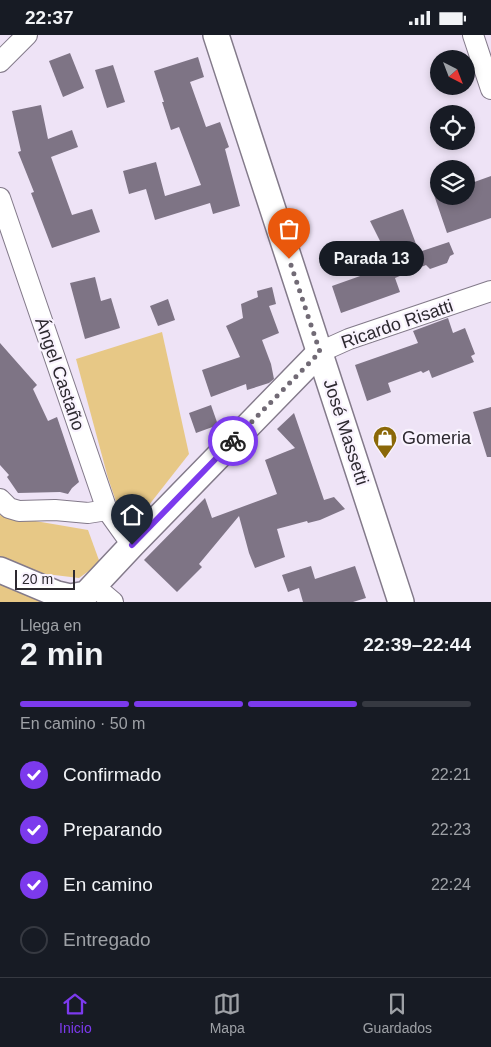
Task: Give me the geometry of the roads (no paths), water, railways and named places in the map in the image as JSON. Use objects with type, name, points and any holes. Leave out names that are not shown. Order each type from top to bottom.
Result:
[{"type":"main road","name":"José Massetti","points":[[216,35],[401,602]]},
{"type":"main road","name":"Ricardo Risatti","points":[[87,594],[132,545],[320,352]]},
{"type":"main road","points":[[0,570],[57,594],[70,597],[87,594]]},
{"type":"street","points":[[0,62],[27,35]]},
{"type":"street","points":[[473,35],[491,89]]},
{"type":"street","name":"Ángel Castaño","points":[[0,198],[107,510],[132,545]]},
{"type":"street","name":"Ricardo Risatti","points":[[320,352],[349,339],[491,291]]},
{"type":"street","points":[[0,499],[9,508],[19,511],[55,510],[88,513],[107,510]]},
{"type":"street","points":[[87,594],[113,602]]},
{"type":"place","name":"Parada 13","points":[[289,259]]},
{"type":"place","name":"Gomeria","points":[[385,459]]}]
